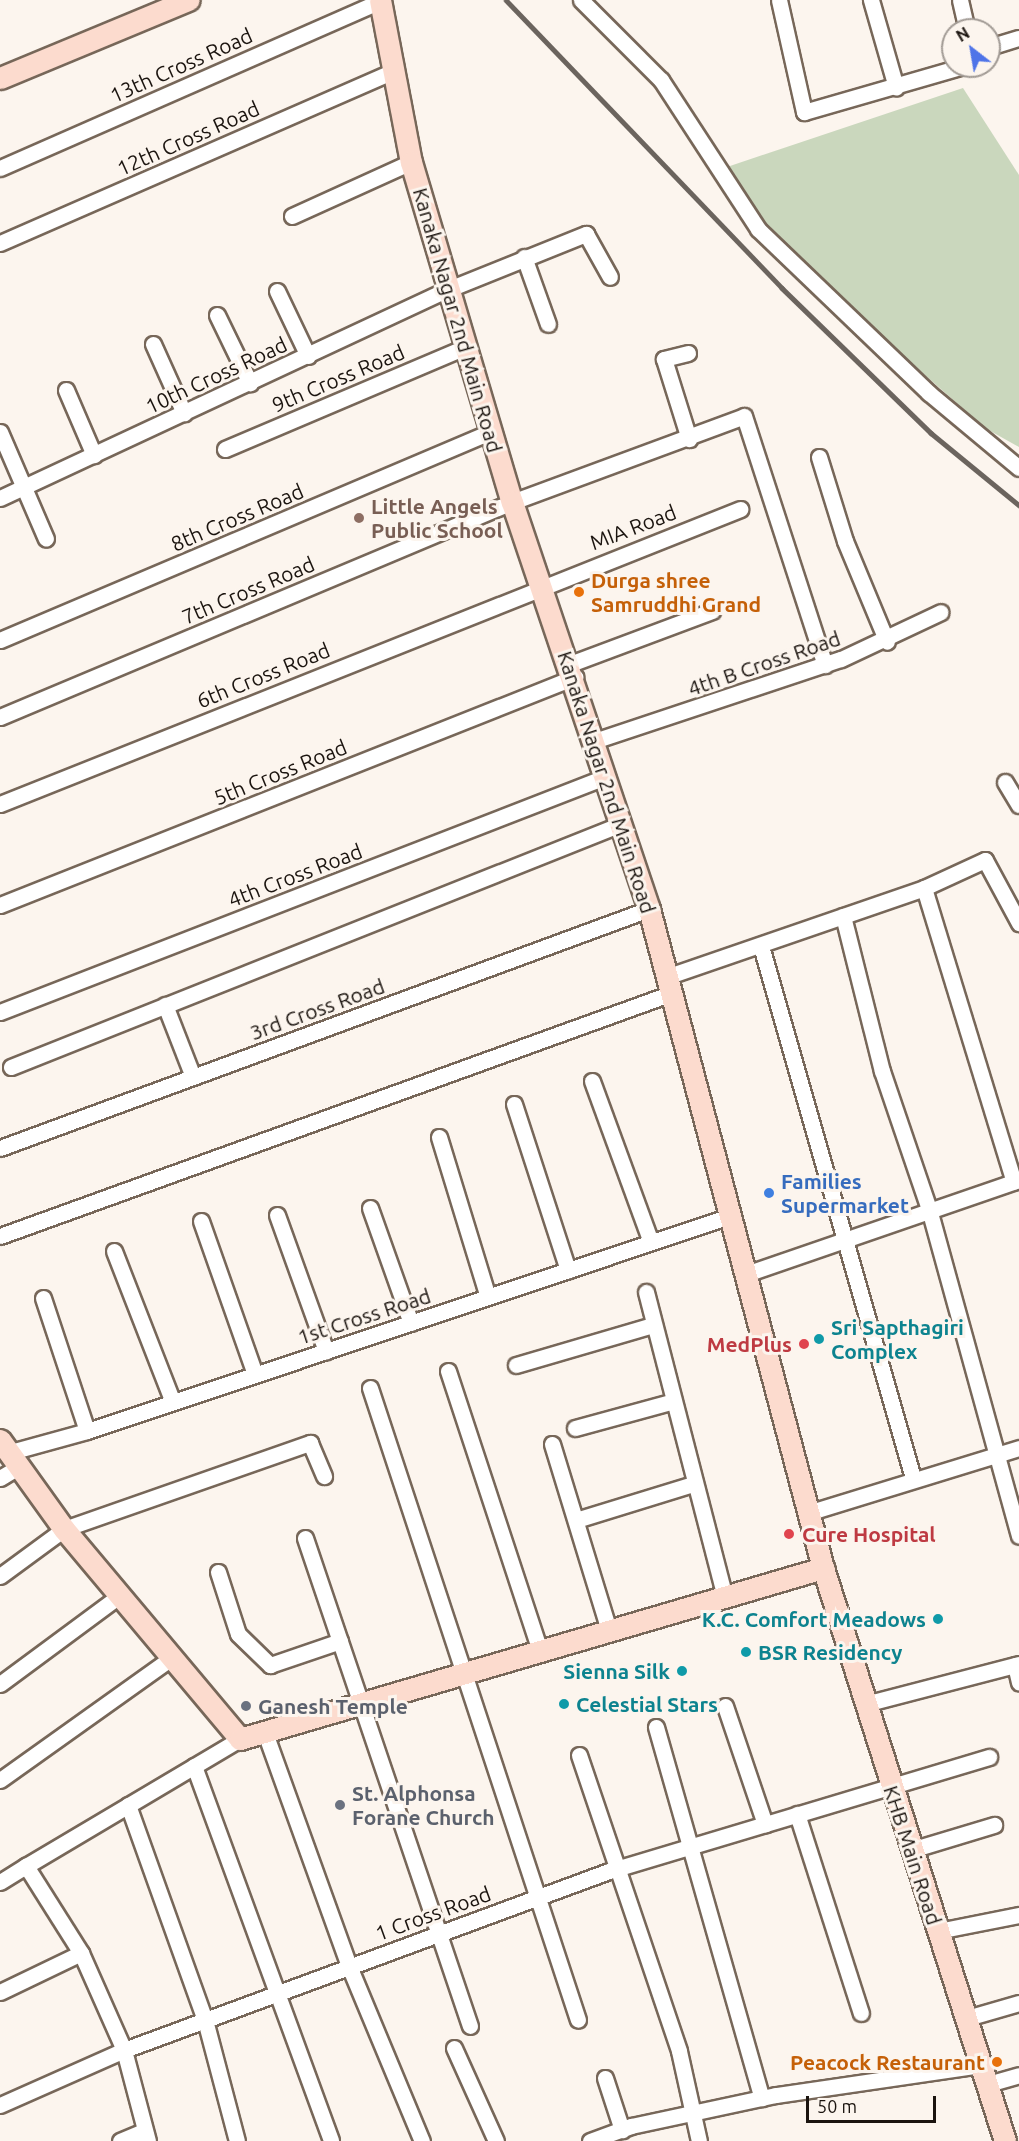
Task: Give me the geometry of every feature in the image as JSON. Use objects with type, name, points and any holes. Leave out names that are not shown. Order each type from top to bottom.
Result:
[{"type":"main road","points":[[0,78],[188,0]]},
{"type":"main road","name":"Kanaka Nagar 2nd Main Road","points":[[380,1],[411,162],[468,346],[490,432],[512,502],[572,670],[649,909],[749,1273],[811,1512],[823,1568]]},
{"type":"main road","points":[[6,1460],[240,1739],[264,1730],[609,1630],[724,1593],[823,1568]]},
{"type":"main road","name":"KHB Main Road","points":[[823,1568],[889,1785],[967,2018],[1005,2141]]},
{"type":"street","points":[[581,0],[661,80],[758,229],[929,393],[1019,468]]},
{"type":"street","points":[[779,0],[804,112],[941,73]]},
{"type":"street","points":[[871,0],[896,87]]},
{"type":"street","points":[[960,0],[964,18]]},
{"type":"street","name":"13th Cross Road","points":[[0,168],[380,1]]},
{"type":"street","points":[[1001,43],[1019,38]]},
{"type":"street","name":"12th Cross Road","points":[[0,243],[392,72]]},
{"type":"street","points":[[292,216],[411,162]]},
{"type":"street","name":"10th Cross Road","points":[[0,498],[449,289],[586,234],[610,277]]},
{"type":"street","points":[[524,257],[548,324]]},
{"type":"street","points":[[277,291],[308,356]]},
{"type":"street","points":[[217,315],[250,383]]},
{"type":"street","points":[[153,344],[184,413]]},
{"type":"street","name":"9th Cross Road","points":[[225,449],[468,346]]},
{"type":"street","points":[[688,353],[664,359],[688,439]]},
{"type":"street","points":[[66,390],[94,455]]},
{"type":"street","name":"7th Cross Road","points":[[0,717],[512,502],[688,439],[744,416],[825,665]]},
{"type":"street","points":[[0,432],[46,539]]},
{"type":"street","name":"8th Cross Road","points":[[0,640],[490,432]]},
{"type":"street","points":[[819,457],[845,541],[888,642]]},
{"type":"street","name":"MIA Road","points":[[542,584],[740,509]]},
{"type":"street","name":"6th Cross Road","points":[[0,804],[542,584]]},
{"type":"street","name":"5th Cross Road","points":[[0,905],[712,611]]},
{"type":"street","name":"4th B Cross Road","points":[[594,741],[888,642],[941,612]]},
{"type":"street","name":"4th Cross Road","points":[[0,1012],[605,777]]},
{"type":"street","points":[[1005,782],[1019,805]]},
{"type":"street","points":[[11,1067],[621,824]]},
{"type":"street","points":[[0,1236],[670,985],[761,946],[924,888],[985,860],[1019,923]]},
{"type":"street","points":[[749,1273],[929,1209],[1016,1181],[924,888]]},
{"type":"street","name":"3rd Cross Road","points":[[0,1148],[649,909]]},
{"type":"street","points":[[843,916],[882,1071],[929,1209],[999,1454],[1019,1536]]},
{"type":"street","points":[[761,946],[914,1478]]},
{"type":"street","points":[[165,1005],[193,1077]]},
{"type":"street","points":[[592,1081],[651,1242]]},
{"type":"street","points":[[514,1104],[568,1270]]},
{"type":"street","points":[[439,1137],[488,1297]]},
{"type":"street","points":[[370,1208],[411,1323]]},
{"type":"street","points":[[278,1215],[326,1351]]},
{"type":"street","name":"1st Cross Road","points":[[6,1460],[255,1374],[733,1215]]},
{"type":"street","points":[[201,1221],[255,1374]]},
{"type":"street","points":[[114,1251],[173,1402]]},
{"type":"street","points":[[646,1292],[671,1402],[724,1593]]},
{"type":"street","points":[[43,1298],[87,1431]]},
{"type":"street","points":[[516,1365],[653,1325]]},
{"type":"street","points":[[448,1371],[540,1650]]},
{"type":"street","points":[[370,1388],[462,1673],[541,1896],[578,2020]]},
{"type":"street","points":[[574,1428],[671,1402]]},
{"type":"street","points":[[0,1576],[64,1530],[310,1443],[324,1476]]},
{"type":"street","points":[[552,1444],[609,1630]]},
{"type":"street","points":[[811,1512],[914,1478],[1019,1448]]},
{"type":"street","points":[[576,1520],[693,1484]]},
{"type":"street","points":[[305,1538],[339,1641],[443,1932],[470,2026]]},
{"type":"street","points":[[218,1572],[238,1634],[270,1665],[339,1641]]},
{"type":"street","points":[[0,1684],[119,1596]]},
{"type":"street","points":[[0,1780],[171,1658]]},
{"type":"street","points":[[865,1704],[1017,1665],[1019,1683]]},
{"type":"street","points":[[725,1706],[765,1824]]},
{"type":"street","points":[[656,1727],[693,1849],[762,2098]]},
{"type":"street","points":[[264,1730],[349,1966],[422,2141]]},
{"type":"street","points":[[0,1882],[240,1739]]},
{"type":"street","points":[[579,1755],[615,1869],[679,2051],[699,2141]]},
{"type":"street","name":"1 Cross Road","points":[[0,2105],[124,2050],[615,1869],[693,1849],[889,1785],[989,1757]]},
{"type":"street","points":[[194,1766],[331,2141]]},
{"type":"street","points":[[128,1805],[206,2020],[237,2141]]},
{"type":"street","points":[[797,1814],[861,2013]]},
{"type":"street","points":[[910,1850],[994,1825]]},
{"type":"street","points":[[26,1866],[81,1953],[124,2050],[146,2136],[120,2141]]},
{"type":"street","points":[[938,1931],[1019,1915]]},
{"type":"street","points":[[0,1992],[81,1953]]},
{"type":"street","points":[[967,2018],[1019,2003]]},
{"type":"street","points":[[454,2048],[496,2141]]},
{"type":"street","points":[[590,2141],[622,2130],[762,2098],[985,2074],[1019,2074]]},
{"type":"street","points":[[604,2078],[622,2130]]},
{"type":"green space","points":[[963,88],[1019,175],[1019,447],[985,428],[781,248],[727,167]]},
{"type":"railway","points":[[506,0],[782,288],[931,433],[1019,505]]},
{"type":"place","name":"Little Angels Public School","points":[[359,518]]},
{"type":"place","name":"Durga shree Samruddhi Grand","points":[[579,592]]},
{"type":"place","name":"Families Supermarket","points":[[769,1193]]},
{"type":"place","name":"Sri Sapthagiri Complex","points":[[819,1339]]},
{"type":"place","name":"MedPlus","points":[[804,1344]]},
{"type":"place","name":"Cure Hospital","points":[[789,1534]]},
{"type":"place","name":"K.C. Comfort Meadows","points":[[938,1619]]},
{"type":"place","name":"BSR Residency","points":[[746,1652]]},
{"type":"place","name":"Sienna Silk","points":[[682,1671]]},
{"type":"place","name":"Celestial Stars","points":[[564,1704]]},
{"type":"place","name":"Ganesh Temple","points":[[246,1706]]},
{"type":"place","name":"St. Alphonsa Forane Church","points":[[340,1805]]},
{"type":"place","name":"Peacock Restaurant","points":[[997,2062]]}]
